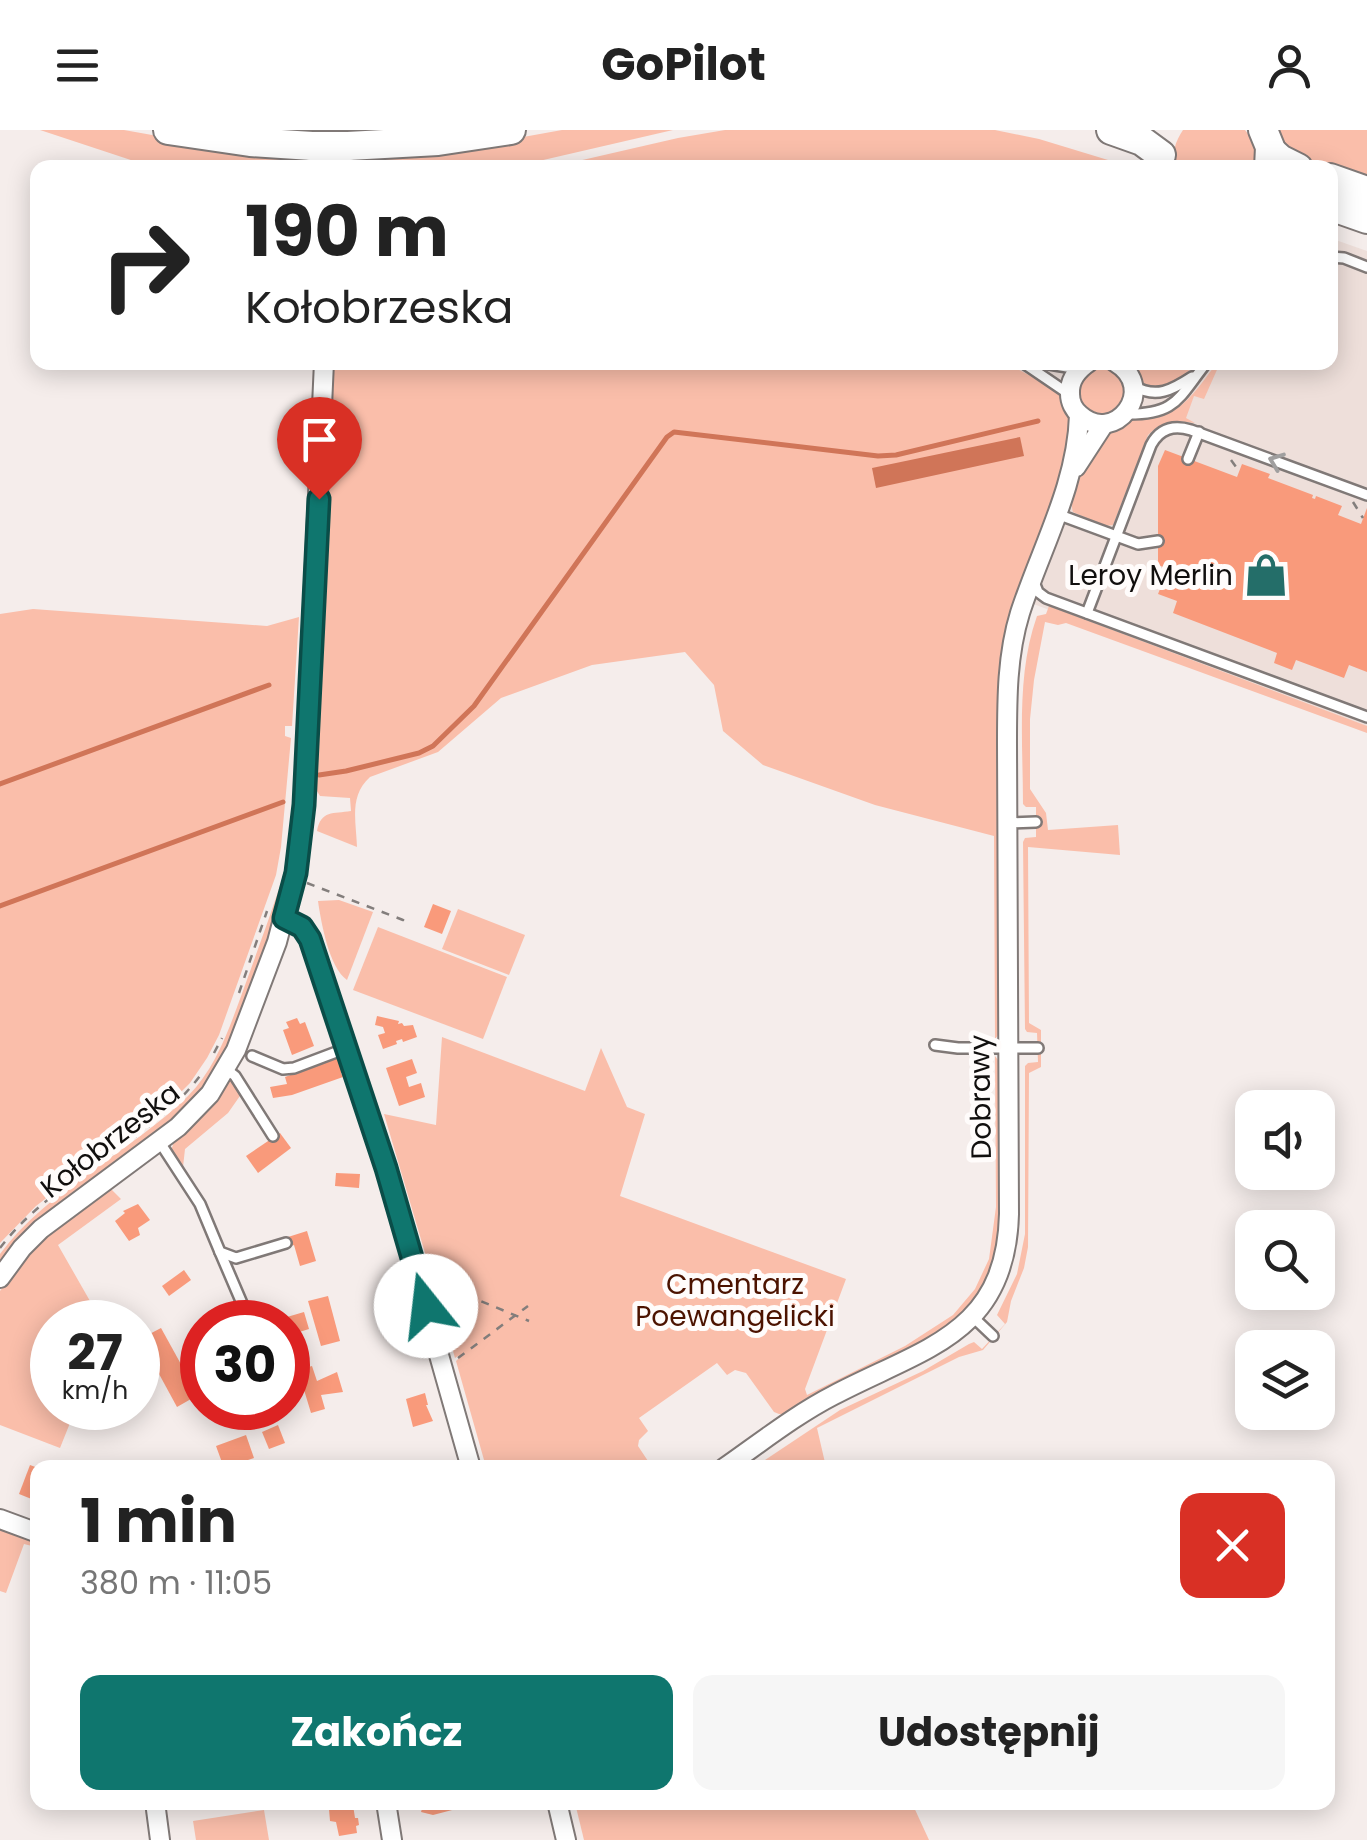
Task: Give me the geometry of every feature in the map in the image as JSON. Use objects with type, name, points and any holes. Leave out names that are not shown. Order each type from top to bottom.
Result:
[{"type":"main road","points":[[168,130],[240,141],[331,147],[438,141],[511,130]]},
{"type":"main road","points":[[1111,130],[1163,151]]},
{"type":"main road","points":[[1338,181],[1367,191]]},
{"type":"main road","points":[[1338,209],[1367,219]]},
{"type":"street","name":"Kołobrzeska","points":[[0,1278],[40,1229],[159,1141],[203,1102],[218,1065],[256,1000],[296,873],[304,805],[324,370]]},
{"type":"street","points":[[1080,370],[1072,378],[1071,402],[1079,415],[1104,424],[1125,414],[1133,401],[1126,371]]},
{"type":"street","name":"Dobrawy","points":[[736,1460],[832,1396],[947,1339],[973,1317],[1002,1269],[1009,1233],[1009,671],[1020,614],[1070,476],[1079,415]]},
{"type":"street","name":"Dobrawy","points":[[1070,476],[1104,424]]},
{"type":"street","points":[[284,918],[302,927],[310,939],[386,1168],[469,1460]]},
{"type":"street","points":[[0,1519],[30,1530]]},
{"type":"street","points":[[156,1810],[160,1840]]},
{"type":"street","points":[[387,1810],[392,1840]]},
{"type":"street","points":[[559,1810],[566,1840]]},
{"type":"lane","points":[[1338,258],[1366,268]]},
{"type":"lane","points":[[1034,370],[1070,395]]},
{"type":"lane","points":[[1125,414],[1172,406],[1200,370]]},
{"type":"lane","points":[[1126,371],[1148,393],[1166,392],[1198,373]]},
{"type":"lane","points":[[1088,613],[1154,439],[1164,431],[1176,427],[1199,432],[1367,495]]},
{"type":"lane","points":[[1188,459],[1199,432]]},
{"type":"lane","points":[[1057,514],[1138,544],[1158,541]]},
{"type":"lane","points":[[1033,579],[1042,596],[1367,716]]},
{"type":"lane","points":[[1007,822],[1036,822]]},
{"type":"lane","points":[[935,1045],[1038,1048]]},
{"type":"lane","points":[[252,1056],[283,1069],[347,1048]]},
{"type":"lane","points":[[218,1065],[235,1076],[273,1136]]},
{"type":"lane","points":[[159,1141],[200,1204],[241,1300]]},
{"type":"lane","points":[[220,1252],[236,1258],[286,1243]]},
{"type":"lane","points":[[973,1317],[993,1336]]},
{"type":"path","points":[[306,883],[403,920],[404,916]]},
{"type":"path","points":[[239,993],[269,905]]},
{"type":"path","points":[[218,1065],[223,1036]]},
{"type":"path","points":[[0,1248],[38,1208],[145,1129],[201,1075]]},
{"type":"path","points":[[430,1281],[529,1322]]},
{"type":"path","points":[[453,1362],[528,1306]]},
{"type":"shaded area","points":[[1338,241],[1367,251],[1367,728],[1004,593],[1013,370],[1338,370]]},
{"type":"shaded area","points":[[1020,437],[1024,456],[876,488],[872,468]]},
{"type":"green space","points":[[40,130],[124,130],[282,160],[131,160]]},
{"type":"green space","points":[[562,130],[673,130],[543,160],[380,160],[386,154],[473,146]]},
{"type":"green space","points":[[725,130],[995,130],[1108,160],[582,160]]},
{"type":"green space","points":[[1183,130],[1245,130],[1255,147],[1256,160],[1175,160]]},
{"type":"green space","points":[[1275,130],[1367,130],[1367,181],[1338,171],[1338,160],[1305,160],[1285,149]]},
{"type":"green space","points":[[331,370],[1020,370],[1057,390],[1062,397],[1072,427],[1060,480],[1017,594],[1000,1033],[995,1039],[994,836],[875,805],[763,765],[723,731],[714,685],[685,652],[592,665],[501,698],[438,752],[370,777],[363,784],[356,800],[357,847],[317,831],[325,816],[351,811],[350,798],[320,796],[312,783]]},
{"type":"green space","points":[[1136,370],[1189,370],[1166,385],[1143,383]]},
{"type":"green space","points":[[1212,370],[1217,370],[1204,399],[1194,396],[1186,418],[1195,423],[1170,422],[1148,435],[1113,525],[1105,526],[1073,512],[1078,481],[1104,437],[1131,421],[1176,409]]},
{"type":"green space","points":[[1093,371],[1111,371],[1123,383],[1123,401],[1111,413],[1093,413],[1081,401],[1081,383]]},
{"type":"green space","points":[[1049,606],[1367,726],[1367,733],[1066,623],[1045,622],[1030,719],[1030,789],[1046,813],[1048,830],[1118,825],[1120,855],[1028,847],[1029,1023],[1041,1030],[1041,1067],[1029,1073],[1028,1247],[1007,1322],[983,1350],[959,1357],[817,1428],[824,1460],[765,1460],[840,1410],[923,1371],[969,1344],[974,1342],[982,1349],[1005,1324],[997,1315],[1017,1274],[1025,1234],[1025,1066],[1038,1062],[1037,1033],[1025,1029],[1023,842],[1025,838],[1036,837],[1036,807],[1023,804],[1023,685],[1037,616],[1046,614]]},
{"type":"green space","points":[[33,609],[267,626],[299,617],[292,726],[285,726],[285,736],[291,738],[276,875],[219,1035],[190,1083],[168,1105],[36,1206],[0,1243],[0,614]]},
{"type":"green space","points":[[282,880],[286,881],[279,907],[234,1033],[219,1066],[199,1095],[170,1124],[39,1221],[0,1266],[0,1254],[42,1209],[165,1116],[198,1085],[228,1031]]},
{"type":"green space","points":[[339,900],[373,912],[347,980],[335,966],[318,901]]},
{"type":"green space","points":[[458,909],[525,935],[509,975],[442,949]]},
{"type":"green space","points":[[378,927],[507,977],[483,1039],[353,990]]},
{"type":"green space","name":"Cmentarz Poewangelicki","points":[[442,1037],[585,1091],[601,1048],[627,1107],[645,1114],[620,1196],[846,1279],[805,1389],[807,1395],[905,1346],[953,1315],[975,1289],[989,1259],[996,1207],[995,1056],[1001,1064],[1002,1210],[995,1266],[977,1299],[943,1332],[789,1414],[774,1412],[746,1373],[735,1370],[727,1375],[717,1363],[639,1418],[648,1431],[638,1446],[647,1460],[484,1460],[456,1361],[459,1358],[455,1358],[434,1284],[438,1282],[433,1280],[384,1114],[436,1125]]},
{"type":"green space","points":[[229,1080],[242,1093],[228,1113],[185,1149],[183,1167],[171,1151],[175,1138],[201,1116]]},
{"type":"green space","points":[[109,1187],[121,1199],[58,1245],[89,1300],[30,1300],[30,1430],[67,1430],[60,1448],[0,1425],[0,1291],[46,1234]]},
{"type":"green space","points":[[0,1527],[30,1538],[30,1546],[24,1544],[6,1593],[0,1591]]},
{"type":"green space","points":[[264,1810],[269,1840],[196,1840],[193,1821]]},
{"type":"green space","points":[[577,1810],[915,1810],[929,1840],[584,1840]]},
{"type":"building","name":"Leroy Merlin","points":[[1165,450],[1237,477],[1242,464],[1270,474],[1268,478],[1313,495],[1312,498],[1342,506],[1338,515],[1361,524],[1367,508],[1367,672],[1349,665],[1344,678],[1296,660],[1292,670],[1274,663],[1277,653],[1173,613],[1177,601],[1158,594],[1168,569],[1158,565],[1158,466]]},
{"type":"building","points":[[433,904],[451,911],[442,934],[424,927]]},
{"type":"building","points":[[377,1016],[404,1026],[413,1025],[417,1037],[396,1041],[397,1044],[383,1049],[378,1035],[385,1033],[383,1027],[375,1025]]},
{"type":"building","points":[[297,1018],[300,1024],[305,1022],[314,1046],[292,1055],[283,1030],[289,1028],[286,1022]]},
{"type":"building","points":[[341,1056],[346,1071],[341,1073],[343,1077],[273,1098],[270,1087],[287,1084],[285,1077]]},
{"type":"building","points":[[412,1059],[417,1073],[406,1077],[409,1087],[421,1083],[425,1097],[399,1106],[386,1068]]},
{"type":"building","points":[[280,1133],[291,1148],[258,1173],[246,1156]]},
{"type":"building","points":[[336,1173],[360,1174],[359,1188],[335,1186]]},
{"type":"building","points":[[138,1204],[150,1220],[138,1228],[140,1235],[129,1241],[115,1221],[123,1211]]},
{"type":"building","points":[[307,1231],[316,1261],[300,1266],[288,1237]]},
{"type":"building","points":[[184,1270],[191,1280],[169,1296],[162,1286]]},
{"type":"building","points":[[328,1296],[340,1341],[321,1346],[310,1300]]},
{"type":"building","points":[[160,1329],[180,1362],[177,1407],[160,1376]]},
{"type":"building","points":[[310,1367],[317,1381],[337,1372],[343,1392],[321,1395],[325,1409],[311,1413],[310,1410]]},
{"type":"building","points":[[425,1393],[433,1421],[413,1427],[406,1399]]},
{"type":"building","points":[[280,1430],[285,1443],[269,1449],[262,1432]]},
{"type":"building","points":[[246,1435],[254,1458],[221,1460],[216,1446]]},
{"type":"building","points":[[30,1465],[30,1498],[19,1494]]},
{"type":"building","points":[[329,1810],[354,1810],[359,1825],[357,1833],[339,1836],[336,1822],[330,1821]]},
{"type":"building","points":[[422,1810],[452,1810],[433,1815]]},
{"type":"waterway","points":[[319,775],[419,753],[433,746],[474,706],[674,432],[878,456],[1038,421]]},
{"type":"waterway","points":[[0,784],[269,685]]},
{"type":"waterway","points":[[0,906],[283,802]]},
{"type":"place","name":"Leroy Merlin","points":[[1266,575]]},
{"type":"route","points":[[319,499],[304,805],[296,873],[284,918],[302,927],[310,939],[369,1114],[426,1306]]}]
